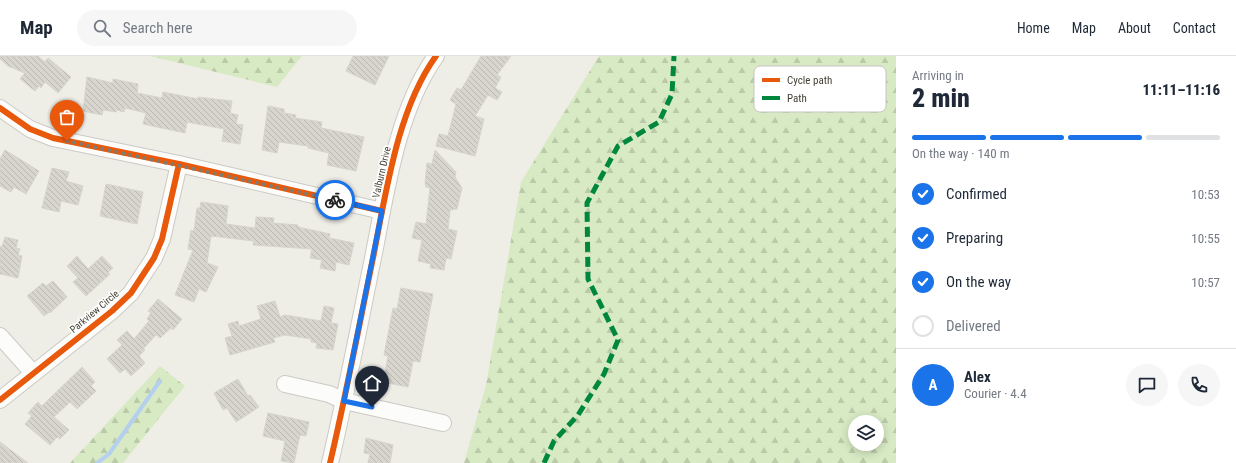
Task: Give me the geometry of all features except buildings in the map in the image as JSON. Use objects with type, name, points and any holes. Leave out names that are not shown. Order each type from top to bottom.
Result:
[{"type":"street","name":"Valburn Drive","points":[[330,463],[382,211],[402,126],[424,72],[436,56]]},
{"type":"street","points":[[0,108],[30,129],[53,138],[178,164],[382,211]]},
{"type":"street","name":"Parkview Circle","points":[[0,400],[112,311],[131,293],[154,258],[162,239],[178,164]]},
{"type":"street","points":[[0,336],[33,373]]},
{"type":"street","points":[[284,384],[329,394],[344,401],[443,423]]},
{"type":"green space","points":[[150,56],[302,56],[277,87]]},
{"type":"green space","points":[[599,56],[896,56],[896,463],[464,463],[486,385],[521,182]]},
{"type":"green space","points":[[160,366],[185,386],[123,463],[70,463]]},
{"type":"waterway","points":[[97,463],[109,454],[160,381]]},
{"type":"marked path","points":[[544,463],[554,441],[578,415],[604,374],[618,340],[588,279],[587,203],[618,146],[659,122],[672,94],[674,56]]},
{"type":"cycle path","points":[[330,463],[388,180],[395,153],[402,127],[412,101],[436,56]]},
{"type":"cycle path","points":[[0,108],[30,129],[53,138],[179,164],[382,211]]},
{"type":"cycle path","points":[[0,400],[112,311],[131,293],[154,258],[162,239],[179,164]]},
{"type":"way so far","points":[[67,141],[178,164],[335,200]]},
{"type":"route","points":[[335,200],[382,211],[344,401],[372,407]]}]
